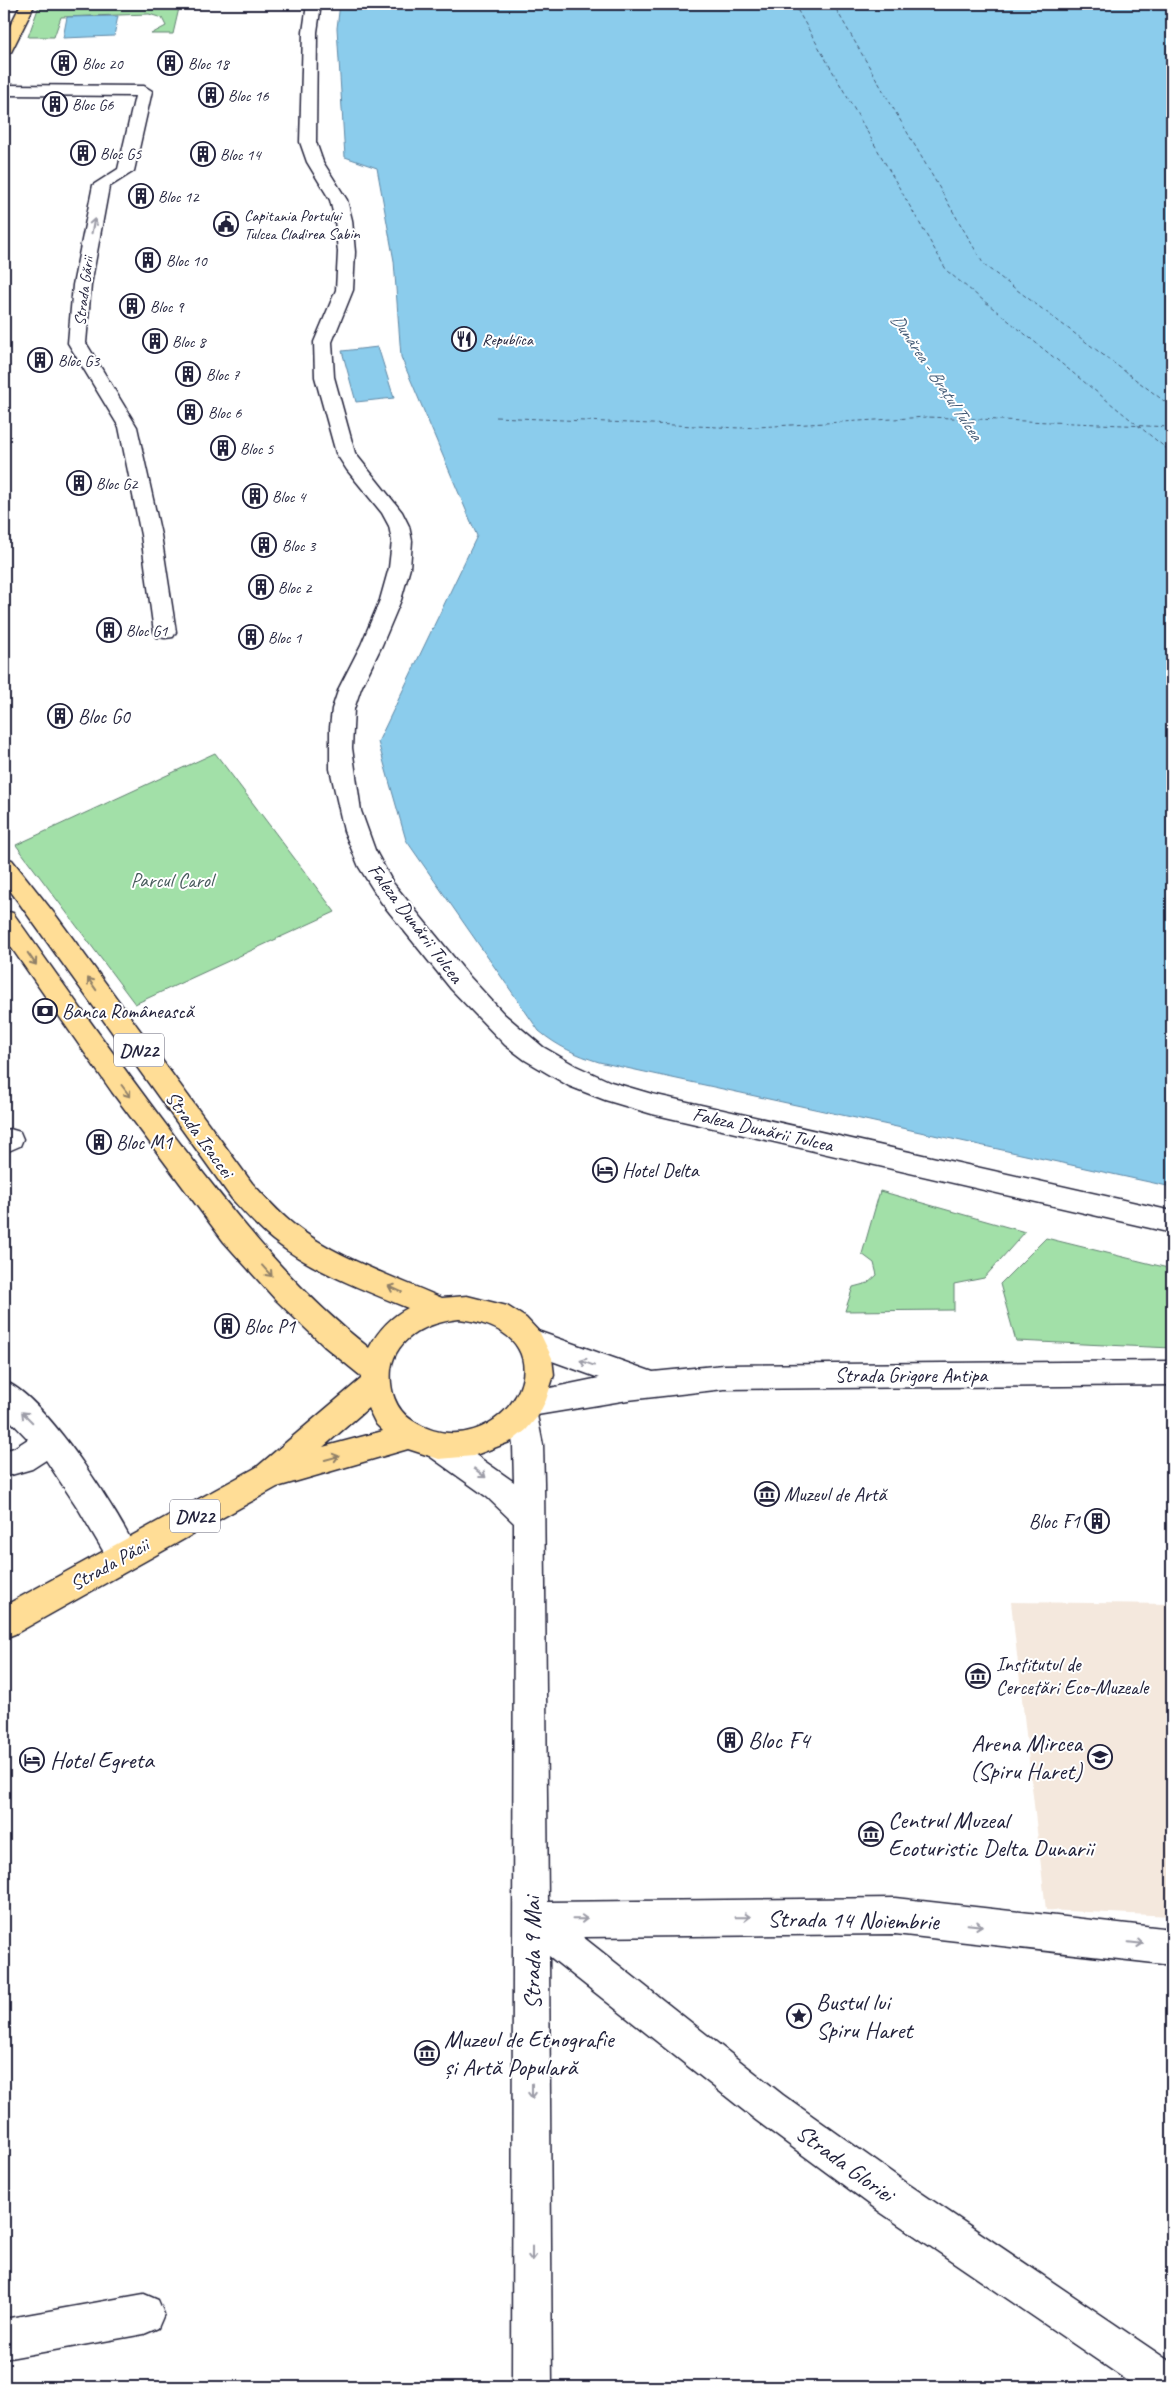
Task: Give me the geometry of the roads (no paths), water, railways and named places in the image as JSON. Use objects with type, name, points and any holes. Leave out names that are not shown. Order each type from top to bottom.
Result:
[{"type":"main road","points":[[4,52],[28,4]]},
{"type":"main road","name":"Strada Isaccei","points":[[8,872],[48,923],[242,1191],[268,1219],[288,1236],[326,1258],[439,1310]]},
{"type":"main road","name":"Strada Isaccei","points":[[4,918],[121,1085],[234,1234],[286,1292],[375,1377]]},
{"type":"main road","points":[[460,1307],[480,1309],[499,1316],[516,1326],[528,1340],[536,1356],[539,1374],[528,1410],[500,1435],[470,1445],[439,1446],[410,1436],[392,1422],[380,1404],[375,1377],[380,1354],[390,1338],[420,1316],[439,1310],[460,1307]]},
{"type":"main road","name":"Strada Păcii","points":[[268,1476],[375,1377]]},
{"type":"main road","name":"Strada Păcii","points":[[4,1623],[268,1476],[410,1436]]},
{"type":"street","name":"Faleza Dunării Tulcea","points":[[314,4],[310,32],[308,142],[310,154],[336,194],[342,208],[347,274],[345,291],[323,342],[321,354],[343,450],[355,468],[393,510],[401,530],[403,546],[399,570],[387,610],[367,654],[350,683],[343,708],[340,733],[348,802],[358,837],[372,869],[455,978],[495,1020],[533,1053],[578,1080],[652,1104],[1172,1222]]},
{"type":"street","name":"Strada Gării","points":[[4,90],[144,91],[126,171],[101,185],[82,285],[77,343],[128,427],[152,536],[165,632]]},
{"type":"street","name":"Strada Grigore Antipa","points":[[528,1340],[650,1383]]},
{"type":"street","name":"Strada Grigore Antipa","points":[[528,1410],[575,1394],[650,1383],[724,1377],[1172,1373]]},
{"type":"street","points":[[4,1394],[50,1441],[90,1500],[123,1556]]},
{"type":"street","name":"Strada 9 Mai","points":[[528,1410],[532,1920],[532,2387]]},
{"type":"street","points":[[4,1464],[21,1460],[50,1441]]},
{"type":"street","points":[[439,1446],[498,1487],[528,1518]]},
{"type":"street","name":"Strada 14 Noiembrie","points":[[532,1920],[895,1916],[1172,1947]]},
{"type":"street","name":"Strada Gloriei","points":[[532,1920],[770,2108],[902,2204],[1172,2387]]},
{"type":"street","points":[[4,2339],[144,2314]]},
{"type":"water","name":"Dunărea - Brațul Tulcea","points":[[340,4],[1172,4],[1172,1187],[599,1062],[567,1050],[539,1031],[406,840],[378,742],[477,536],[401,357],[394,261],[377,168],[345,157],[337,28]]},
{"type":"water","points":[[118,16],[114,36],[63,38],[67,17]]},
{"type":"water","points":[[378,347],[394,398],[356,402],[342,351]]},
{"type":"place","name":"Bloc 20","points":[[64,63]]},
{"type":"place","name":"Bloc 18","points":[[170,63]]},
{"type":"place","name":"Bloc 16","points":[[211,95]]},
{"type":"place","name":"Bloc G6","points":[[55,104]]},
{"type":"place","name":"Bloc G5","points":[[83,153]]},
{"type":"place","name":"Bloc 14","points":[[203,154]]},
{"type":"place","name":"Bloc 12","points":[[141,196]]},
{"type":"place","name":"Capitania Portului Tulcea Cladirea Sabin","points":[[226,224]]},
{"type":"place","name":"Bloc 10","points":[[148,260]]},
{"type":"place","name":"Bloc 9","points":[[132,306]]},
{"type":"place","name":"Republica","points":[[464,339]]},
{"type":"place","name":"Bloc 8","points":[[155,341]]},
{"type":"place","name":"Bloc G3","points":[[40,360]]},
{"type":"place","name":"Bloc 7","points":[[188,374]]},
{"type":"place","name":"Bloc 6","points":[[190,412]]},
{"type":"place","name":"Bloc 5","points":[[223,448]]},
{"type":"place","name":"Bloc G2","points":[[79,483]]},
{"type":"place","name":"Bloc 4","points":[[255,496]]},
{"type":"place","name":"Bloc 3","points":[[264,545]]},
{"type":"place","name":"Bloc 2","points":[[261,587]]},
{"type":"place","name":"Bloc G1","points":[[109,630]]},
{"type":"place","name":"Bloc 1","points":[[251,637]]},
{"type":"place","name":"Bloc G0","points":[[60,716]]},
{"type":"place","name":"Banca Românească","points":[[45,1011]]},
{"type":"place","name":"Bloc M1","points":[[99,1142]]},
{"type":"place","name":"Hotel Delta","points":[[605,1170]]},
{"type":"place","name":"Bloc P1","points":[[227,1326]]},
{"type":"place","name":"Muzeul de Artă","points":[[767,1494]]},
{"type":"place","name":"Bloc F1","points":[[1097,1521]]},
{"type":"place","name":"Institutul de Cercetări Eco-Muzeale","points":[[978,1676]]},
{"type":"place","name":"Bloc F4","points":[[730,1740]]},
{"type":"place","name":"Arena Mircea (Spiru Haret)","points":[[1100,1757]]},
{"type":"place","name":"Hotel Egreta","points":[[32,1760]]},
{"type":"place","name":"Centrul Muzeal Ecoturistic Delta Dunarii","points":[[871,1834]]},
{"type":"place","name":"Bustul lui Spiru Haret","points":[[799,2016]]},
{"type":"place","name":"Muzeul de Etnografie și Artă Populară","points":[[427,2053]]},
{"type":"park label","name":"Parcul Carol","points":[[172,880]]}]
